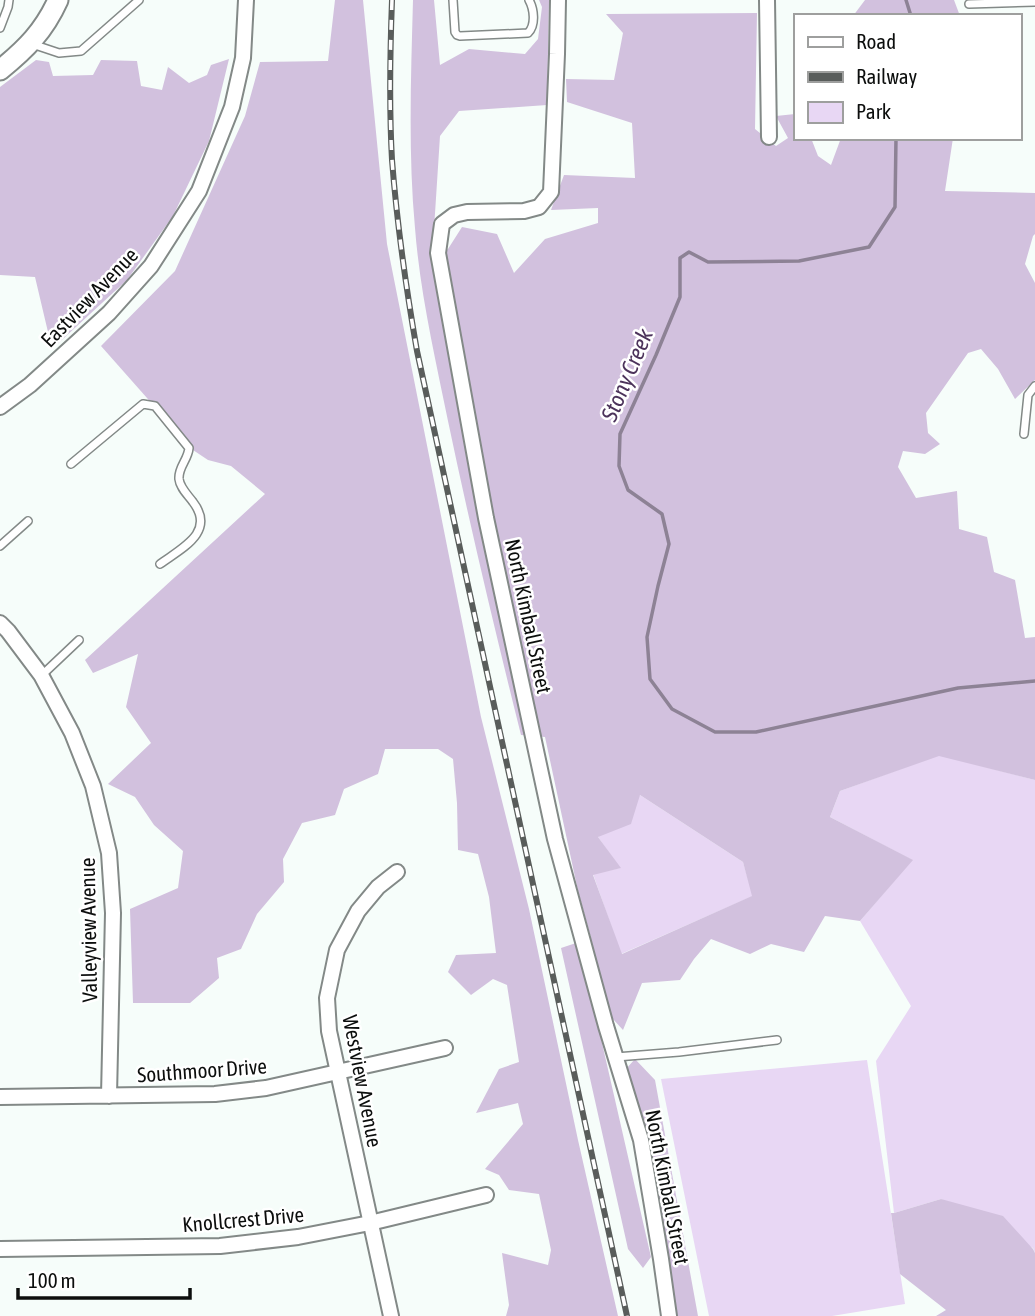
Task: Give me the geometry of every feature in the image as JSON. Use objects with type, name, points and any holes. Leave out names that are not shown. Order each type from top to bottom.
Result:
[{"type":"street","points":[[0,69],[31,43],[52,14],[58,0]]},
{"type":"street","name":"Eastview Avenue","points":[[0,407],[30,385],[109,313],[151,266],[199,191],[232,107],[243,58],[246,0]]},
{"type":"street","name":"North Kimball Street","points":[[558,0],[551,192],[539,207],[524,211],[467,212],[454,215],[442,224],[438,253],[486,518],[555,839],[641,1140],[669,1316]]},
{"type":"street","points":[[767,0],[769,137]]},
{"type":"street","name":"Valleyview Avenue","points":[[0,623],[41,675],[72,733],[93,786],[109,853],[113,913],[109,1096]]},
{"type":"street","name":"Westview Avenue","points":[[391,1316],[337,1073],[329,1031],[327,998],[337,950],[358,911],[379,887],[397,872]]},
{"type":"street","name":"Southmoor Drive","points":[[0,1097],[215,1094],[266,1088],[445,1048]]},
{"type":"street","name":"Knollcrest Drive","points":[[0,1249],[220,1246],[298,1237],[486,1195]]},
{"type":"lane","points":[[0,29],[9,0]]},
{"type":"lane","points":[[31,43],[59,53],[81,51],[139,0]]},
{"type":"lane","points":[[453,0],[454,32],[460,36],[528,33],[533,26],[529,0]]},
{"type":"lane","points":[[969,4],[1035,2]]},
{"type":"lane","points":[[1024,434],[1028,396],[1035,386]]},
{"type":"lane","points":[[71,464],[143,404],[155,406],[189,448],[189,456],[181,466],[180,485],[197,506],[202,518],[201,529],[160,564]]},
{"type":"lane","points":[[0,546],[28,521]]},
{"type":"lane","points":[[41,675],[79,640]]},
{"type":"lane","points":[[616,1057],[777,1040]]},
{"type":"green space","points":[[939,755],[1035,780],[1035,1253],[1033,1248],[941,1199],[894,1213],[876,1061],[911,1006],[860,921],[912,860],[830,817],[840,791]]},
{"type":"green space","points":[[640,795],[743,862],[753,896],[621,954],[593,874],[620,868],[598,837]]},
{"type":"green space","points":[[867,1060],[905,1304],[832,1316],[709,1316],[661,1079]]},
{"type":"shaded area","points":[[335,0],[363,0],[387,244],[481,717],[529,909],[618,1316],[506,1316],[509,1305],[502,1253],[548,1265],[551,1250],[539,1194],[509,1190],[499,1175],[485,1169],[523,1124],[518,1103],[476,1113],[499,1069],[519,1062],[507,985],[493,979],[471,995],[448,972],[456,955],[496,953],[489,897],[478,854],[458,850],[453,759],[438,749],[385,749],[378,774],[344,789],[335,815],[302,823],[283,859],[284,882],[257,914],[241,949],[217,958],[219,978],[190,1003],[133,1003],[130,909],[178,888],[183,851],[154,825],[135,797],[108,784],[151,743],[126,707],[138,654],[93,673],[85,660],[265,494],[231,466],[208,460],[193,450],[101,346],[175,271],[245,116],[260,62],[328,61]]},
{"type":"shaded area","points":[[413,0],[434,0],[440,65],[469,49],[525,54],[538,39],[542,7],[539,0],[549,0],[547,105],[459,111],[440,136],[432,260],[448,249],[462,227],[497,234],[514,273],[545,239],[598,223],[598,208],[551,210],[564,175],[635,178],[632,123],[567,102],[566,79],[614,80],[623,33],[606,14],[757,13],[755,129],[776,146],[788,138],[776,116],[794,114],[794,140],[812,140],[818,156],[831,165],[840,140],[953,140],[945,191],[1035,193],[1035,234],[1025,264],[1035,283],[1035,380],[1015,399],[998,369],[981,349],[968,353],[926,413],[928,433],[940,444],[925,454],[903,451],[898,467],[916,498],[957,491],[959,529],[987,537],[994,572],[1015,580],[1025,638],[1035,637],[1035,780],[939,756],[840,791],[830,817],[913,860],[860,921],[825,916],[804,952],[771,944],[750,954],[711,939],[680,980],[642,983],[623,1030],[591,995],[651,1257],[643,1268],[628,1249],[561,948],[591,938],[578,891],[545,737],[521,735],[465,500],[428,325],[417,252],[411,171]],"holes":[[[640,795],[743,862],[752,896],[622,954],[593,875],[621,868],[598,837],[631,824]]]},
{"type":"shaded area","points":[[865,0],[954,0],[959,14],[854,14]]},
{"type":"shaded area","points":[[229,59],[209,141],[173,216],[127,280],[52,349],[35,277],[0,275],[0,87],[36,60],[49,62],[53,76],[93,75],[101,60],[137,61],[141,86],[162,90],[168,67],[189,83],[207,75],[211,65]]},
{"type":"shaded area","points":[[635,1059],[655,1080],[698,1316],[677,1316],[648,1137],[625,1070]]},
{"type":"shaded area","points":[[941,1199],[1003,1216],[1033,1249],[1035,1316],[936,1316],[946,1310],[900,1274],[891,1213]]},
{"type":"waterway","name":"Stony Creek","points":[[906,0],[910,14]]},
{"type":"waterway","name":"Stony Creek","points":[[896,140],[895,207],[869,247],[799,261],[708,262],[689,252],[680,258],[680,297],[620,434],[619,466],[628,490],[662,514],[669,544],[647,637],[650,679],[672,709],[715,732],[756,732],[958,688],[1035,681]]},
{"type":"railway","points":[[392,0],[392,160],[402,256],[417,351],[627,1316]]}]
